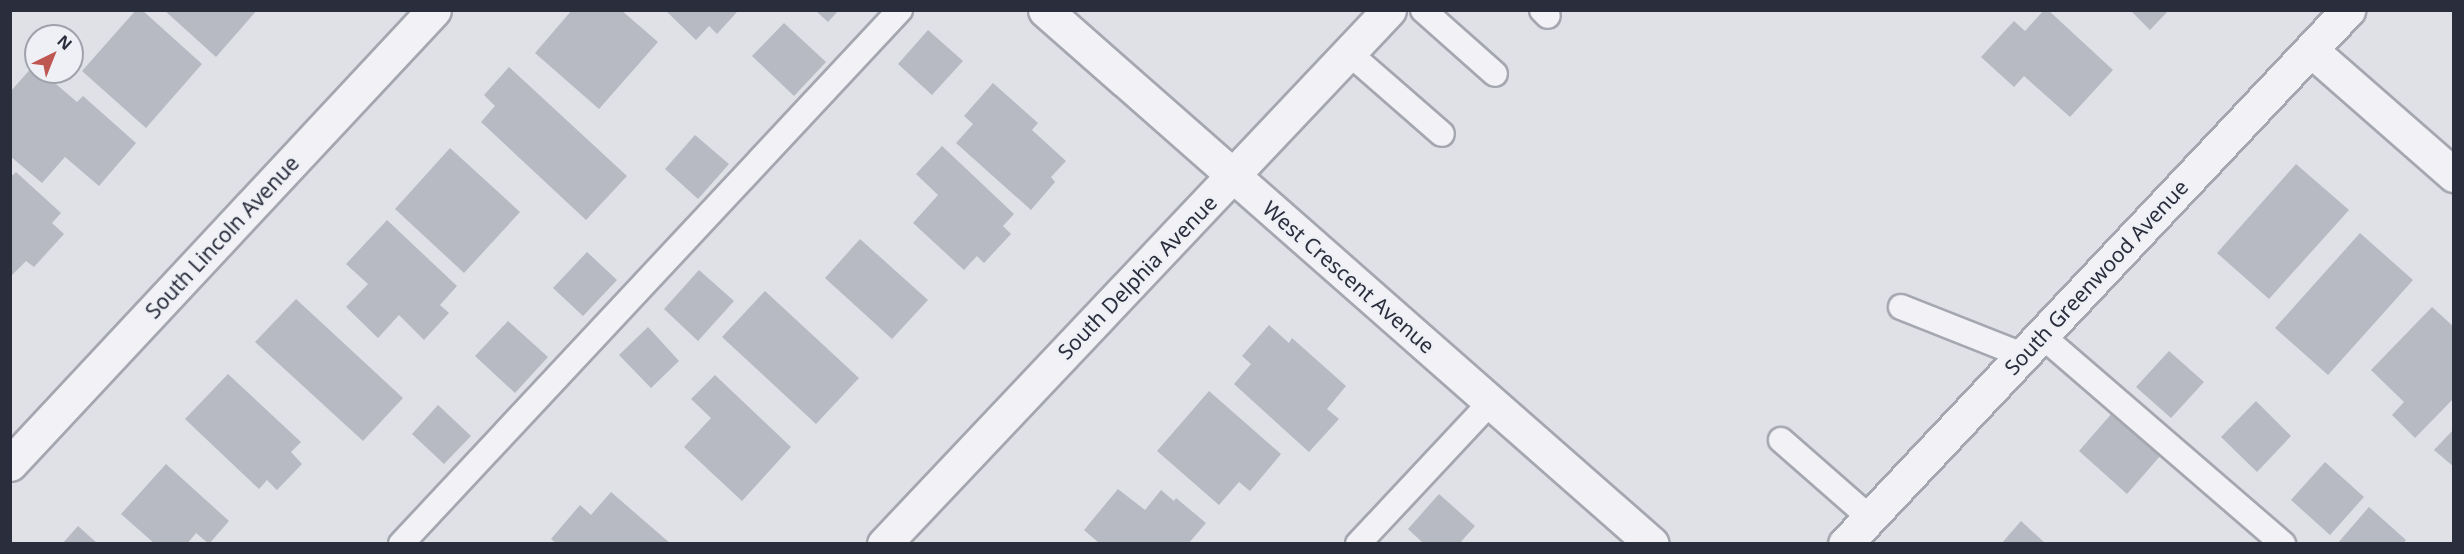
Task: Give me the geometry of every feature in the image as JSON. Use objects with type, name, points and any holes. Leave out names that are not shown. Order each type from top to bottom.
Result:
[{"type":"street","name":"South Lincoln Avenue","points":[[10,464],[434,10]]},
{"type":"street","name":"West Crescent Avenue","points":[[1045,10],[1653,543]]},
{"type":"street","name":"South Delphia Avenue","points":[[884,543],[1389,10]]},
{"type":"street","name":"South Greenwood Avenue","points":[[1845,543],[2348,10]]},
{"type":"street","points":[[2311,50],[2454,174]]},
{"type":"lane","points":[[401,543],[900,10]]},
{"type":"lane","points":[[1423,10],[1495,74]]},
{"type":"lane","points":[[1349,53],[1442,134]]},
{"type":"lane","points":[[1901,307],[2032,345],[2283,543]]},
{"type":"lane","points":[[1358,543],[1492,401]]},
{"type":"lane","points":[[1781,440],[1869,517]]},
{"type":"building","points":[[136,10],[142,10],[202,64],[146,128],[84,73],[84,69]]},
{"type":"building","points":[[164,10],[257,10],[216,57]]},
{"type":"building","points":[[572,10],[621,10],[658,42],[599,109],[535,53]]},
{"type":"building","points":[[665,10],[735,10],[737,12],[717,34],[709,26],[696,40]]},
{"type":"building","points":[[815,10],[839,10],[828,22]]},
{"type":"building","points":[[2044,10],[2048,10],[2113,70],[2070,117],[2024,76],[2014,87],[1981,57],[2014,21],[2025,31]]},
{"type":"building","points":[[2130,10],[2169,10],[2150,30]]},
{"type":"building","points":[[784,23],[826,62],[794,96],[752,56]]},
{"type":"building","points":[[928,30],[963,61],[932,95],[898,64]]},
{"type":"building","points":[[509,67],[627,176],[586,220],[481,122],[495,106],[484,95]]},
{"type":"building","points":[[24,76],[24,84],[56,84],[77,102],[83,96],[136,143],[99,186],[65,157],[42,183],[10,156],[10,92]]},
{"type":"building","points":[[993,83],[1038,123],[1032,130],[1066,161],[1051,177],[1055,182],[1031,210],[956,143],[973,124],[964,116]]},
{"type":"building","points":[[695,135],[729,164],[698,199],[665,169]]},
{"type":"building","points":[[942,146],[1014,214],[1003,226],[1011,234],[984,263],[977,256],[964,270],[913,223],[938,195],[916,174]]},
{"type":"building","points":[[450,148],[520,212],[464,273],[395,209]]},
{"type":"building","points":[[2296,164],[2349,210],[2269,299],[2217,253]]},
{"type":"building","points":[[16,172],[61,213],[52,223],[64,234],[34,267],[26,261],[12,275],[10,173],[13,175]]},
{"type":"building","points":[[387,220],[457,286],[440,305],[449,313],[424,340],[399,315],[378,338],[346,307],[368,284],[346,264]]},
{"type":"building","points":[[2360,233],[2413,280],[2328,375],[2275,328]]},
{"type":"building","points":[[860,239],[928,300],[892,339],[825,278]]},
{"type":"building","points":[[587,252],[617,280],[583,316],[553,288]]},
{"type":"building","points":[[699,270],[734,301],[698,341],[664,309]]},
{"type":"building","points":[[765,291],[859,378],[816,424],[722,337]]},
{"type":"building","points":[[296,299],[403,398],[363,441],[255,342]]},
{"type":"building","points":[[2432,307],[2454,327],[2454,398],[2415,438],[2392,415],[2404,402],[2371,370]]},
{"type":"building","points":[[508,321],[548,357],[515,393],[475,356]]},
{"type":"building","points":[[1269,325],[1289,343],[1292,338],[1346,386],[1327,409],[1339,419],[1309,452],[1234,384],[1251,364],[1242,356]]},
{"type":"building","points":[[648,327],[679,361],[651,388],[619,355]]},
{"type":"building","points":[[2169,351],[2204,382],[2171,418],[2136,387]]},
{"type":"building","points":[[228,374],[301,442],[291,452],[302,464],[277,490],[267,480],[259,489],[185,419]]},
{"type":"building","points":[[715,375],[791,447],[742,501],[684,447],[711,418],[691,399]]},
{"type":"building","points":[[1209,391],[1281,454],[1250,491],[1239,482],[1219,505],[1157,451]]},
{"type":"building","points":[[2256,401],[2291,436],[2257,472],[2221,437]]},
{"type":"building","points":[[438,405],[471,436],[444,464],[412,434]]},
{"type":"building","points":[[2113,412],[2161,455],[2127,494],[2079,451]]},
{"type":"building","points":[[2454,429],[2454,467],[2434,450]]},
{"type":"building","points":[[2325,462],[2364,497],[2330,535],[2291,500]]},
{"type":"building","points":[[166,464],[229,521],[209,544],[196,533],[187,544],[155,544],[121,514]]},
{"type":"building","points":[[1118,489],[1145,510],[1161,490],[1174,501],[1176,498],[1206,523],[1188,544],[1100,544],[1084,530]]},
{"type":"building","points":[[611,492],[671,544],[557,544],[551,539],[580,505],[591,515]]},
{"type":"building","points":[[1439,494],[1475,526],[1459,544],[1424,544],[1408,529]]},
{"type":"building","points":[[2369,507],[2406,540],[2403,544],[2337,544]]},
{"type":"building","points":[[2021,521],[2046,544],[2001,544]]},
{"type":"building","points":[[78,526],[98,544],[62,544]]}]
